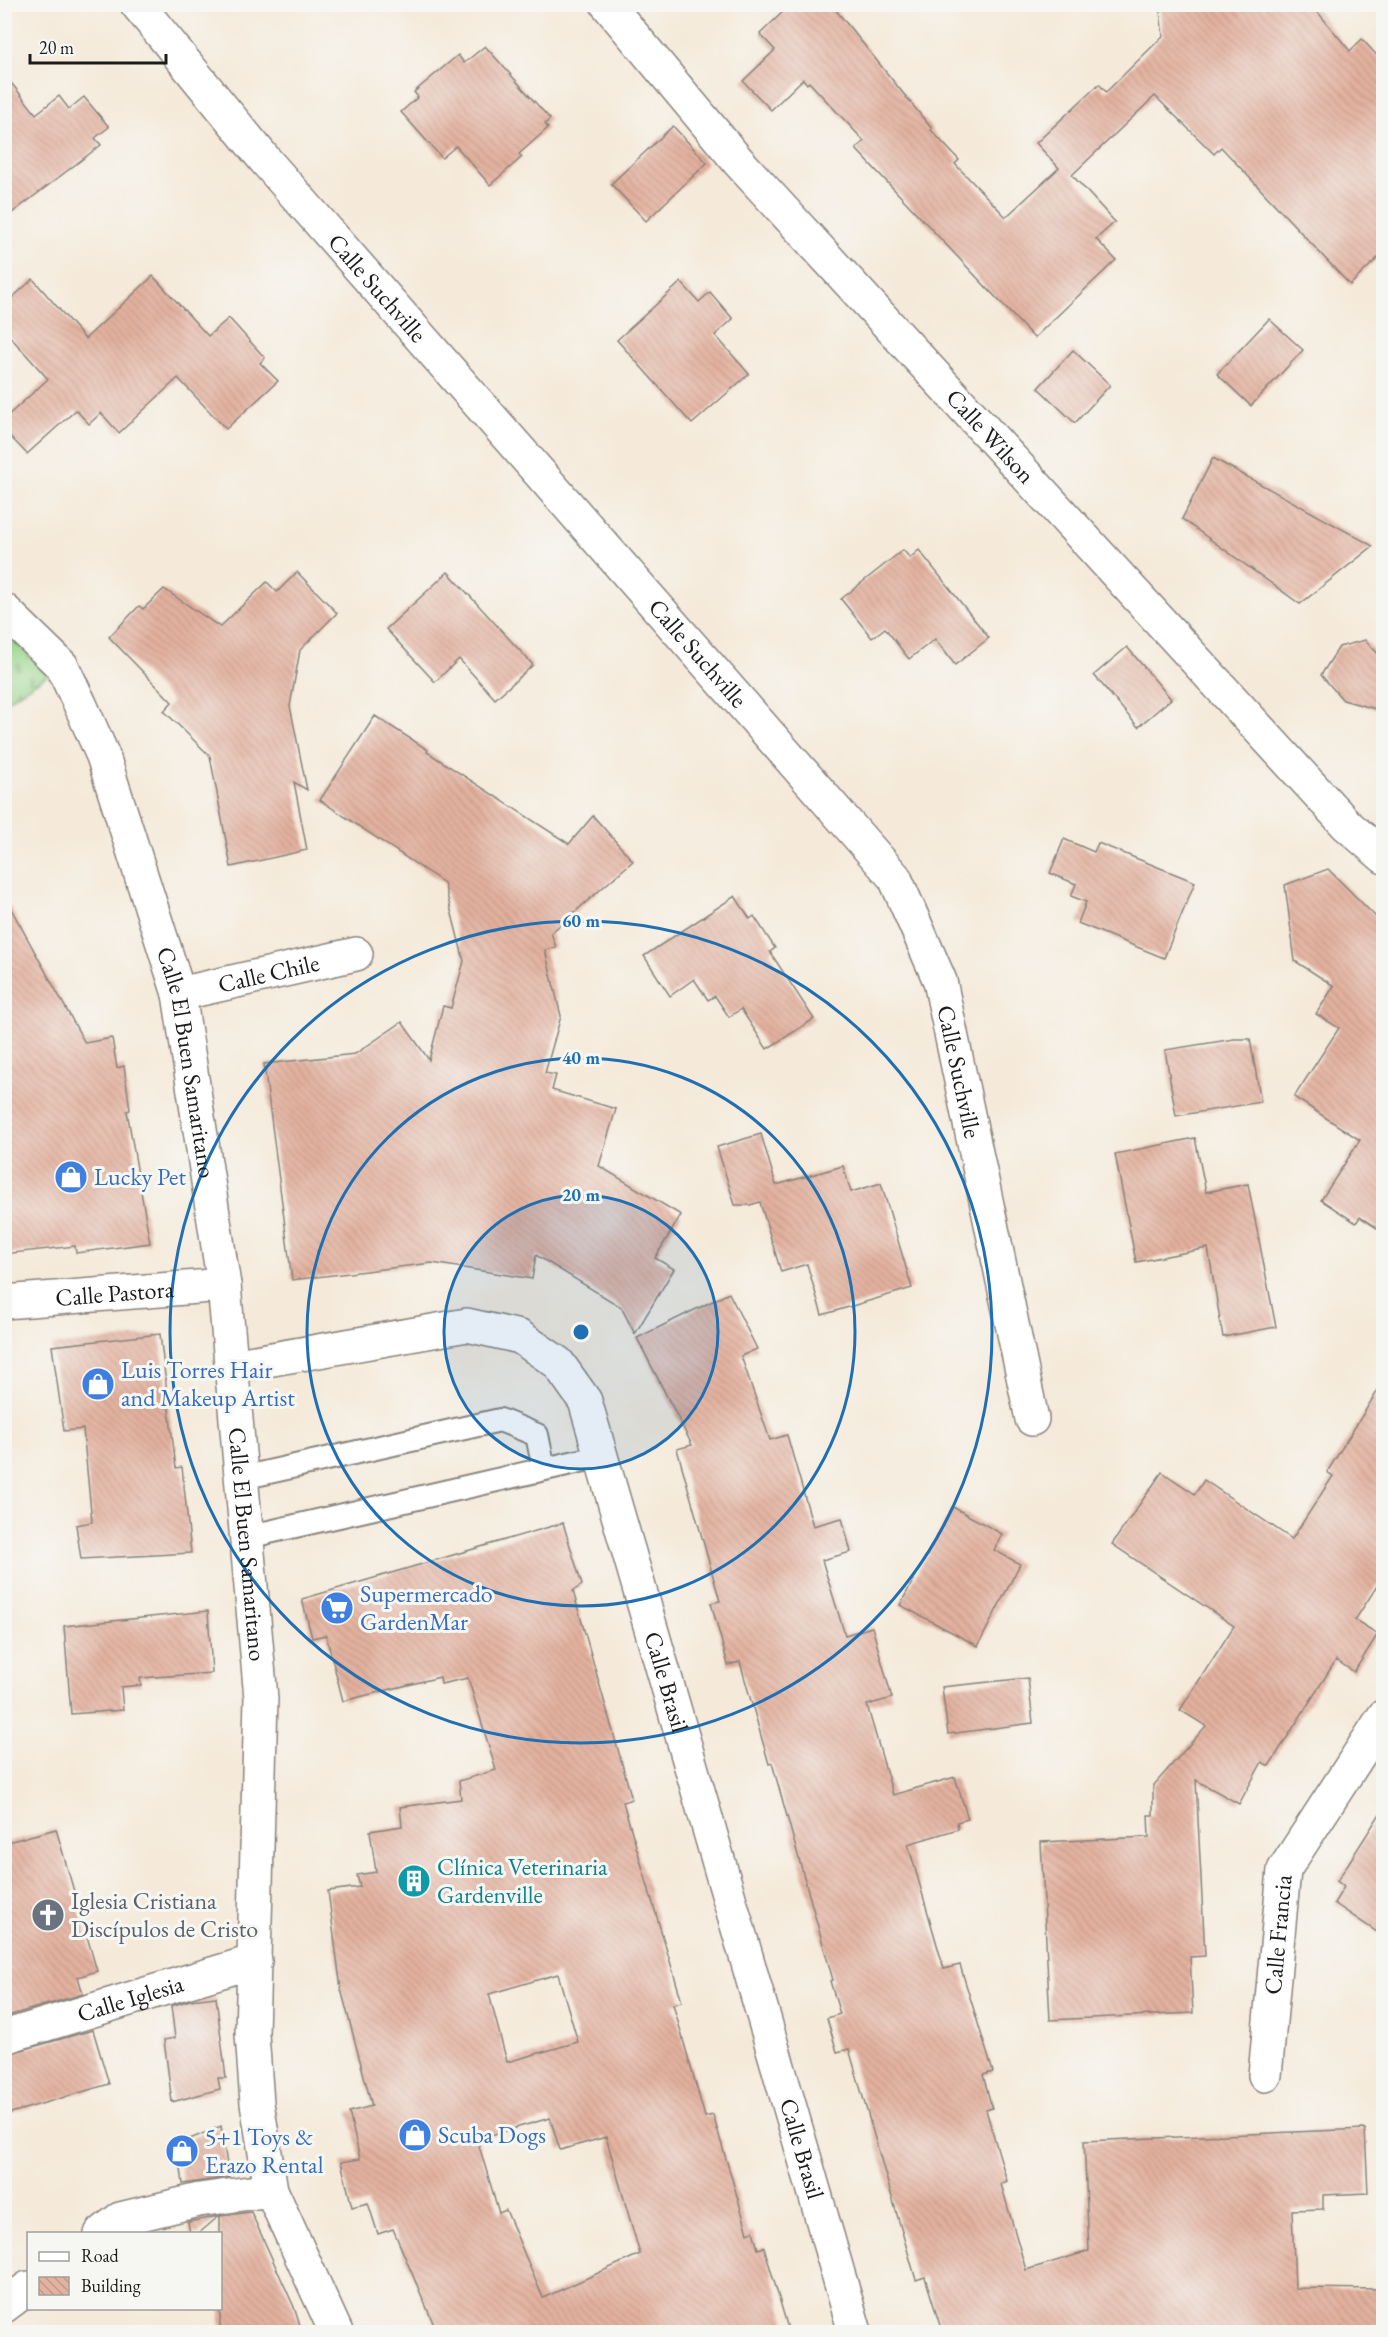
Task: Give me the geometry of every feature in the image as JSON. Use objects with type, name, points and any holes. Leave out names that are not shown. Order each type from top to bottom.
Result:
[{"type":"street","name":"Calle Suchville","points":[[137,4],[265,160],[895,878],[940,981],[1032,1419]]},
{"type":"street","name":"Calle Wilson","points":[[607,4],[738,161],[1347,825],[1383,857]]},
{"type":"street","name":"Calle El Buen Samaritano","points":[[4,610],[62,666],[80,704],[103,756],[179,994],[224,1285],[261,1698],[253,2045],[257,2103],[271,2190],[336,2332]]},
{"type":"street","name":"Calle Chile","points":[[179,994],[356,954]]},
{"type":"street","name":"Calle Pastora","points":[[4,1302],[224,1285]]},
{"type":"street","name":"Calle Brasil","points":[[232,1366],[466,1325],[520,1337],[558,1363],[585,1401],[855,2332]]},
{"type":"street","name":"Calle Francia","points":[[1265,2074],[1284,1870],[1383,1716]]},
{"type":"street","name":"Calle Iglesia","points":[[4,2037],[255,1961]]},
{"type":"street","points":[[104,2232],[120,2219],[199,2200],[271,2190]]},
{"type":"street","points":[[4,2306],[27,2289]]},
{"type":"lane","points":[[242,1478],[500,1420],[537,1435],[544,1469]]},
{"type":"lane","points":[[247,1537],[602,1456]]},
{"type":"green space","points":[[5,610],[62,666],[5,702]]},
{"type":"building","points":[[791,4],[831,4],[931,130],[959,160],[955,164],[1006,217],[1059,168],[1036,143],[1099,84],[1106,92],[1163,36],[1159,4],[1311,4],[1350,51],[1362,39],[1383,62],[1383,253],[1350,285],[1221,147],[1214,154],[1155,96],[1072,175],[1115,222],[1096,239],[1116,260],[1034,338],[856,149],[864,141],[809,82],[807,84],[803,79],[771,110],[743,81],[775,50],[760,34]]},
{"type":"building","points":[[485,46],[550,119],[545,124],[548,128],[519,154],[522,157],[490,185],[456,146],[442,158],[401,112],[418,97],[414,92],[458,55],[464,63]]},
{"type":"building","points":[[4,74],[36,114],[59,96],[69,109],[84,97],[109,127],[95,138],[101,145],[4,219]]},
{"type":"building","points":[[673,126],[707,163],[646,221],[611,184]]},
{"type":"building","points":[[153,276],[208,336],[229,318],[265,358],[260,363],[278,381],[226,429],[178,378],[119,433],[101,413],[89,424],[76,410],[27,454],[4,430],[4,419],[48,379],[4,330],[4,305],[33,279],[85,339]]},
{"type":"building","points":[[681,282],[699,302],[710,292],[733,319],[715,335],[749,374],[692,424],[617,340]]},
{"type":"building","points":[[1269,319],[1303,350],[1251,406],[1217,374]]},
{"type":"building","points":[[1073,350],[1110,385],[1075,423],[1038,388]]},
{"type":"building","points":[[1213,458],[1373,546],[1300,604],[1182,519]]},
{"type":"building","points":[[903,550],[910,558],[919,550],[989,638],[955,665],[935,639],[909,659],[885,628],[872,638],[841,599]]},
{"type":"building","points":[[297,572],[337,613],[300,650],[290,706],[307,790],[294,782],[307,850],[231,867],[210,756],[164,711],[172,702],[109,637],[139,606],[143,609],[164,589],[220,627],[267,582],[277,592]]},
{"type":"building","points":[[448,572],[533,665],[495,699],[459,659],[435,682],[386,629]]},
{"type":"building","points":[[1365,640],[1383,659],[1383,711],[1343,700],[1321,675],[1339,647]]},
{"type":"building","points":[[1127,647],[1171,699],[1138,727],[1094,675]]},
{"type":"building","points":[[375,716],[569,844],[593,816],[633,861],[551,933],[556,947],[545,950],[561,1016],[545,1073],[556,1075],[552,1090],[616,1109],[599,1166],[681,1215],[655,1258],[674,1269],[635,1334],[621,1307],[536,1255],[532,1279],[432,1263],[292,1280],[264,1064],[355,1054],[402,1022],[429,1060],[443,1006],[451,1008],[464,961],[444,883],[320,800]]},
{"type":"building","points":[[1064,839],[1094,852],[1098,843],[1195,882],[1164,958],[1078,923],[1086,902],[1071,896],[1076,884],[1050,873]]},
{"type":"building","points":[[1328,869],[1383,924],[1383,1232],[1360,1217],[1356,1223],[1321,1200],[1360,1140],[1294,1097],[1339,1028],[1316,1014],[1334,986],[1295,961],[1285,885]]},
{"type":"building","name":"Lucky Pet","points":[[4,896],[85,1043],[112,1038],[117,1068],[124,1066],[130,1110],[127,1111],[150,1243],[76,1253],[75,1246],[4,1254]]},
{"type":"building","points":[[735,896],[750,919],[754,916],[775,948],[770,952],[814,1019],[767,1049],[741,1009],[729,1017],[715,996],[708,1000],[694,979],[670,996],[644,956]]},
{"type":"building","points":[[1234,1039],[1250,1039],[1261,1102],[1176,1116],[1165,1050]]},
{"type":"building","points":[[761,1134],[776,1185],[843,1166],[851,1192],[881,1183],[912,1288],[822,1315],[807,1264],[781,1272],[760,1202],[735,1205],[717,1147]]},
{"type":"building","points":[[1195,1138],[1206,1192],[1248,1184],[1276,1327],[1223,1337],[1208,1248],[1136,1262],[1115,1154]]},
{"type":"building","points":[[729,1293],[757,1349],[741,1356],[770,1440],[787,1435],[813,1526],[842,1518],[851,1552],[822,1560],[845,1635],[872,1627],[892,1698],[867,1705],[893,1795],[955,1777],[968,1819],[957,1822],[958,1829],[908,1844],[944,1969],[960,1965],[993,2072],[983,2075],[992,2108],[986,2110],[1007,2181],[1001,2184],[1026,2270],[1089,2251],[1084,2141],[1365,2129],[1368,2193],[1323,2195],[1323,2209],[1292,2210],[1295,2288],[1383,2289],[1383,2332],[942,2332],[925,2277],[916,2280],[849,2049],[837,2052],[827,2018],[840,2014],[830,1981],[833,1980],[772,1763],[769,1764],[740,1662],[728,1665],[711,1603],[720,1601],[677,1449],[692,1445],[637,1338]]},
{"type":"building","points":[[160,1334],[176,1468],[182,1467],[191,1553],[81,1559],[76,1525],[92,1522],[83,1429],[64,1431],[52,1346]]},
{"type":"building","points":[[1383,1382],[1383,1577],[1355,1620],[1378,1634],[1354,1672],[1336,1660],[1269,1766],[1262,1762],[1239,1804],[1196,1780],[1205,1956],[1190,1957],[1193,2013],[1050,2020],[1041,1842],[1149,1837],[1148,1815],[1153,1815],[1153,1786],[1206,1726],[1180,1710],[1234,1626],[1112,1544],[1162,1472],[1195,1494],[1204,1480],[1292,1539],[1333,1476],[1327,1472]]},
{"type":"building","points":[[953,1507],[1002,1534],[994,1550],[1020,1564],[978,1646],[900,1605]]},
{"type":"building","points":[[563,1523],[582,1585],[573,1591],[632,1799],[623,1802],[682,2002],[673,2004],[705,2117],[713,2115],[748,2233],[753,2231],[758,2249],[764,2247],[789,2332],[437,2332],[393,2229],[378,2234],[368,2203],[352,2207],[341,2162],[360,2159],[349,2112],[372,2106],[341,1989],[328,1891],[360,1887],[357,1875],[376,1872],[370,1831],[402,1826],[400,1807],[461,1799],[459,1781],[496,1770],[468,1678],[441,1684],[440,1677],[343,1701],[326,1635],[312,1638],[302,1599]],"holes":[[[558,1974],[578,2042],[507,2062],[489,1994]],[[550,2118],[560,2150],[606,2137],[640,2254],[543,2298],[506,2210],[499,2213],[477,2139]]]},
{"type":"building","points":[[208,1611],[212,1673],[140,1678],[141,1685],[121,1687],[123,1710],[71,1714],[64,1626]]},
{"type":"building","points":[[1028,1678],[1033,1723],[948,1734],[942,1687]]},
{"type":"building","points":[[1383,1809],[1383,1936],[1334,1903],[1344,1887],[1337,1881]]},
{"type":"building","name":"Iglesia Cristiana Discípulos de Cristo","points":[[56,1829],[97,1971],[78,1977],[83,1994],[4,2017],[4,1843]]},
{"type":"building","points":[[216,1997],[226,2078],[218,2078],[220,2089],[172,2102],[164,2040],[175,2038],[171,2006],[190,2000]]},
{"type":"building","points":[[93,2030],[109,2084],[4,2115],[4,2055]]},
{"type":"building","points":[[221,2126],[229,2177],[183,2184],[178,2144]]},
{"type":"building","points":[[251,2212],[294,2307],[302,2332],[220,2332],[222,2232],[220,2232],[220,2216]]},
{"type":"building","points":[[219,2216],[200,2232],[190,2232],[188,2222]]},
{"type":"place","name":"Lucky Pet","points":[[71,1177]]},
{"type":"place","name":"Luis Torres Hair and Makeup Artist","points":[[98,1384]]},
{"type":"place","name":"Supermercado GardenMar","points":[[337,1608]]},
{"type":"place","name":"Clínica Veterinaria Gardenville","points":[[414,1881]]},
{"type":"place","name":"Iglesia Cristiana Discípulos de Cristo","points":[[48,1915]]},
{"type":"place","name":"Scuba Dogs","points":[[415,2135]]},
{"type":"place","name":"5+1 Toys & Erazo Rental","points":[[182,2151]]}]
